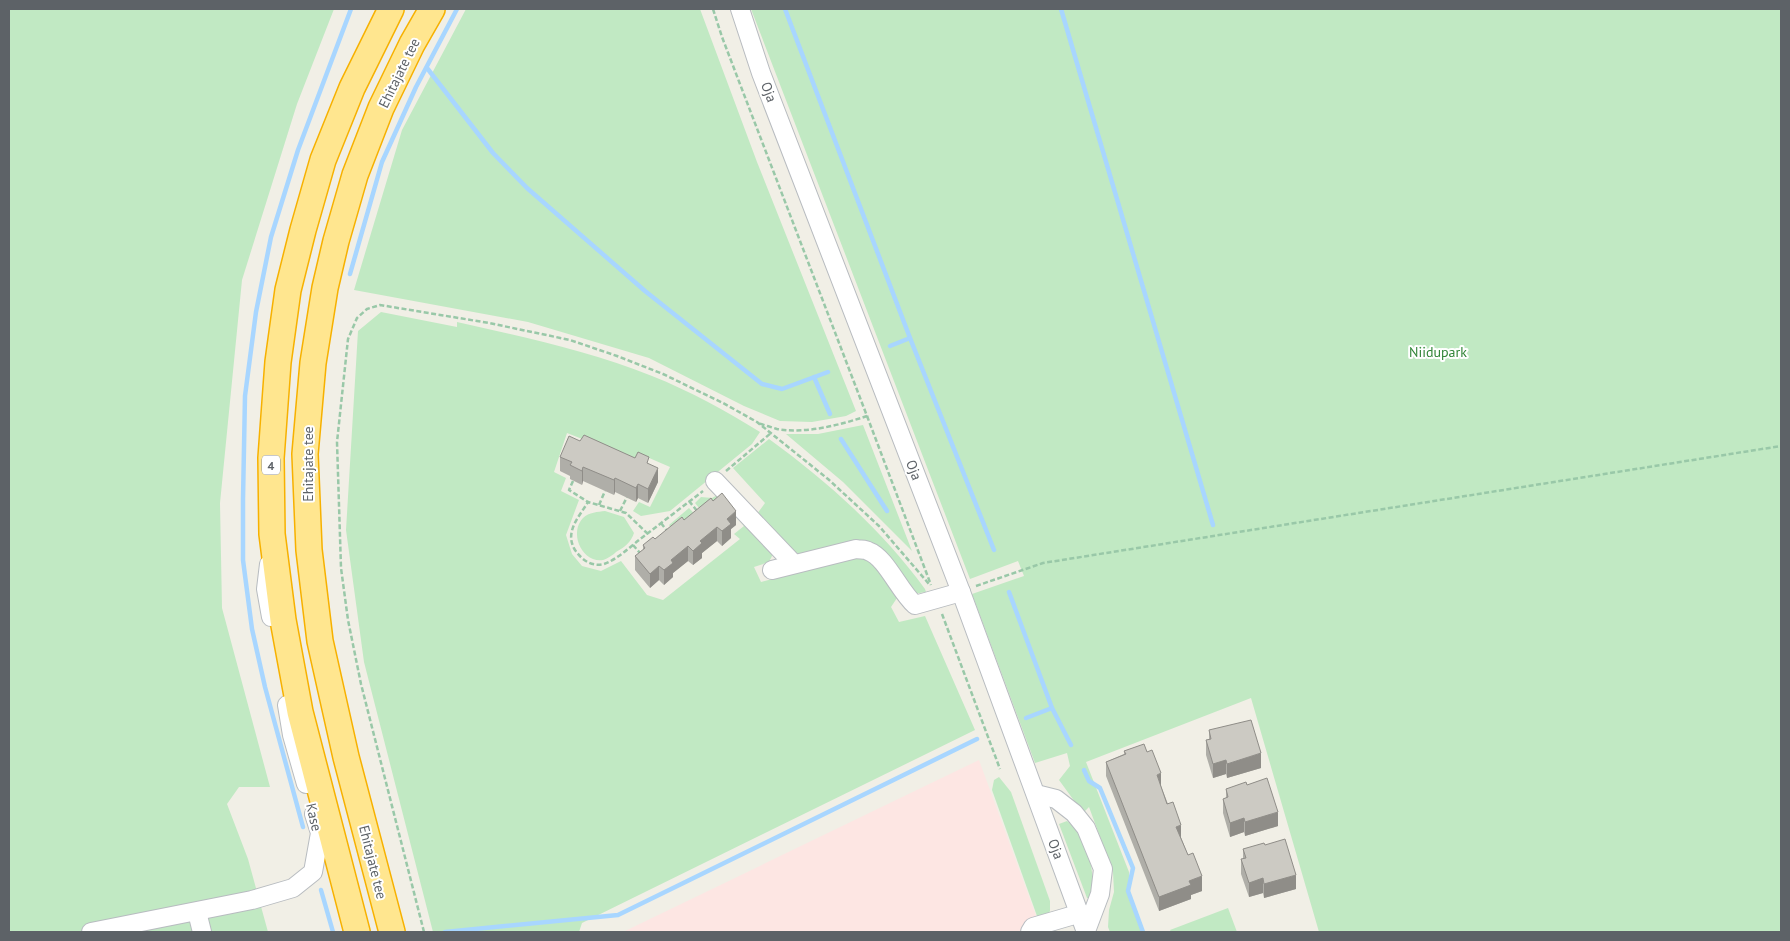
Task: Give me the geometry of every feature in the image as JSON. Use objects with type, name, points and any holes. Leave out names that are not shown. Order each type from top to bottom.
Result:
[{"type":"highway","name":"4","points":[[357,932],[300,712],[283,620],[272,534],[271,458],[278,362],[288,290],[323,160],[352,88],[391,9]]},
{"type":"highway","name":"Ehitajate tee","points":[[392,932],[346,757],[320,641],[309,550],[305,454],[313,363],[326,288],[336,241],[355,174],[381,108],[412,44],[432,9]]},
{"type":"street","name":"Oja","points":[[740,9],[765,82],[960,592],[1081,913],[1086,932]]},
{"type":"street","points":[[715,481],[794,564]]},
{"type":"street","name":"Kase","points":[[91,932],[252,900],[293,888],[313,872],[320,833],[292,735],[266,589],[272,534]]},
{"type":"street","points":[[772,570],[856,549],[868,551],[877,556],[886,565],[900,589],[914,605],[960,592]]},
{"type":"street","points":[[1036,794],[1056,799],[1074,813],[1086,828],[1103,869],[1100,894],[1086,932]]},
{"type":"street","points":[[197,912],[202,932]]},
{"type":"street","points":[[1030,932],[1033,927],[1081,913]]},
{"type":"path","points":[[713,9],[867,416],[822,427],[793,430],[776,429],[756,422]]},
{"type":"path","points":[[424,932],[361,684],[348,620],[341,568],[337,442],[348,339],[357,318],[367,309],[380,304],[489,323],[570,340],[663,374],[723,403],[756,422],[828,479],[879,526],[932,587]]},
{"type":"path","points":[[588,502],[570,530],[572,544],[584,561],[604,564],[633,545],[689,502],[770,433]]},
{"type":"path","points":[[960,592],[1043,563],[1781,446]]},
{"type":"path","points":[[573,480],[569,490],[588,502],[626,513],[648,534]]},
{"type":"path","points":[[599,505],[605,491]]},
{"type":"path","points":[[620,511],[628,497]]},
{"type":"path","points":[[689,502],[698,513]]},
{"type":"path","points":[[661,523],[674,538]]},
{"type":"path","points":[[633,545],[645,558]]},
{"type":"shaded area","points":[[979,760],[1042,932],[623,932]]},
{"type":"green space","points":[[9,9],[334,9],[297,104],[242,280],[220,503],[222,608],[270,787],[239,787],[227,804],[248,859],[268,932],[9,932]]},
{"type":"green space","points":[[466,9],[700,9],[757,162],[856,411],[846,416],[812,422],[780,421],[744,406],[649,358],[528,322],[354,290],[402,130]]},
{"type":"green space","name":"Niidupark","points":[[751,9],[1781,9],[1781,932],[1319,932],[1251,698],[1086,762],[1129,872],[1129,891],[1143,932],[1110,932],[1108,927],[1109,910],[1114,892],[1113,872],[1089,807],[1083,813],[1059,780],[1070,766],[1067,753],[1035,763],[972,594],[1024,576],[1018,561],[970,579]]},
{"type":"green space","points":[[381,312],[457,327],[457,322],[556,345],[604,359],[680,388],[760,432],[752,444],[670,511],[641,516],[633,511],[639,502],[650,507],[670,467],[640,454],[638,461],[567,433],[554,472],[566,478],[561,491],[579,500],[566,535],[572,554],[582,566],[601,571],[621,561],[647,595],[663,600],[740,539],[734,534],[744,526],[725,503],[704,514],[695,503],[701,497],[712,498],[719,494],[773,554],[769,562],[754,567],[761,582],[847,559],[864,559],[875,565],[897,598],[891,607],[899,622],[925,616],[975,730],[582,923],[579,932],[433,932],[364,662],[346,530],[358,331]]},
{"type":"green space","points":[[863,425],[912,551],[843,482],[786,434],[818,434]]},
{"type":"green space","points":[[769,439],[833,489],[853,508],[891,547],[926,592],[913,594],[878,547],[803,555],[795,552],[757,514],[765,503],[733,468]]},
{"type":"green space","points":[[689,508],[699,519],[675,534],[669,525]]},
{"type":"green space","points":[[605,511],[624,517],[634,533],[627,544],[612,556],[603,560],[595,560],[583,552],[577,538],[577,531],[579,524],[585,516]]},
{"type":"green space","points":[[999,777],[1011,792],[1050,901],[1050,911],[1046,918],[1039,918],[1037,916],[992,790],[994,780]]},
{"type":"green space","points":[[1067,821],[1083,838],[1089,855],[1092,873],[1092,898],[1087,898],[1059,824]]},
{"type":"green space","points":[[1228,908],[1237,932],[1171,932],[1170,930]]},
{"type":"building","points":[[584,435],[635,458],[638,452],[649,457],[647,463],[658,468],[648,489],[638,484],[636,488],[615,478],[614,480],[583,467],[582,471],[570,465],[572,462],[560,457],[569,436],[580,441]]},
{"type":"building","points":[[722,493],[736,511],[727,519],[731,524],[722,531],[717,527],[700,541],[702,543],[693,551],[688,546],[671,560],[673,563],[664,570],[659,566],[650,574],[635,556],[645,548],[643,545],[653,537],[655,539],[682,517],[684,520],[711,498],[713,501]]},
{"type":"building","points":[[1251,720],[1261,753],[1227,764],[1226,760],[1213,764],[1206,740],[1211,739],[1209,730]]},
{"type":"building","points":[[1144,744],[1147,752],[1152,750],[1161,773],[1157,775],[1167,804],[1173,802],[1181,825],[1176,827],[1188,855],[1193,853],[1202,876],[1189,881],[1191,885],[1159,897],[1106,762],[1126,754],[1124,751]]},
{"type":"building","points":[[1267,778],[1278,812],[1245,822],[1244,818],[1230,823],[1223,799],[1228,797],[1226,789],[1246,782],[1247,785]]},
{"type":"building","points":[[1285,839],[1296,875],[1264,884],[1263,878],[1249,883],[1241,859],[1246,858],[1243,849]]},
{"type":"waterway","points":[[303,827],[265,687],[252,629],[243,560],[245,396],[256,312],[271,237],[298,150],[351,9]]},
{"type":"waterway","points":[[350,274],[382,162],[416,87],[457,9]]},
{"type":"waterway","points":[[785,9],[910,338],[994,550]]},
{"type":"waterway","points":[[1061,9],[1213,525]]},
{"type":"waterway","points":[[427,68],[493,153],[527,188],[645,291],[762,384],[782,389],[828,372]]},
{"type":"waterway","points":[[890,346],[910,338]]},
{"type":"waterway","points":[[814,377],[830,414]]},
{"type":"waterway","points":[[841,439],[887,511]]},
{"type":"waterway","points":[[1009,592],[1052,708],[1071,745]]},
{"type":"waterway","points":[[1026,718],[1052,708]]},
{"type":"waterway","points":[[445,932],[618,915],[977,739]]},
{"type":"waterway","points":[[1084,770],[1089,781],[1100,788],[1133,868],[1128,891],[1143,932]]},
{"type":"waterway","points":[[321,890],[333,932]]}]
